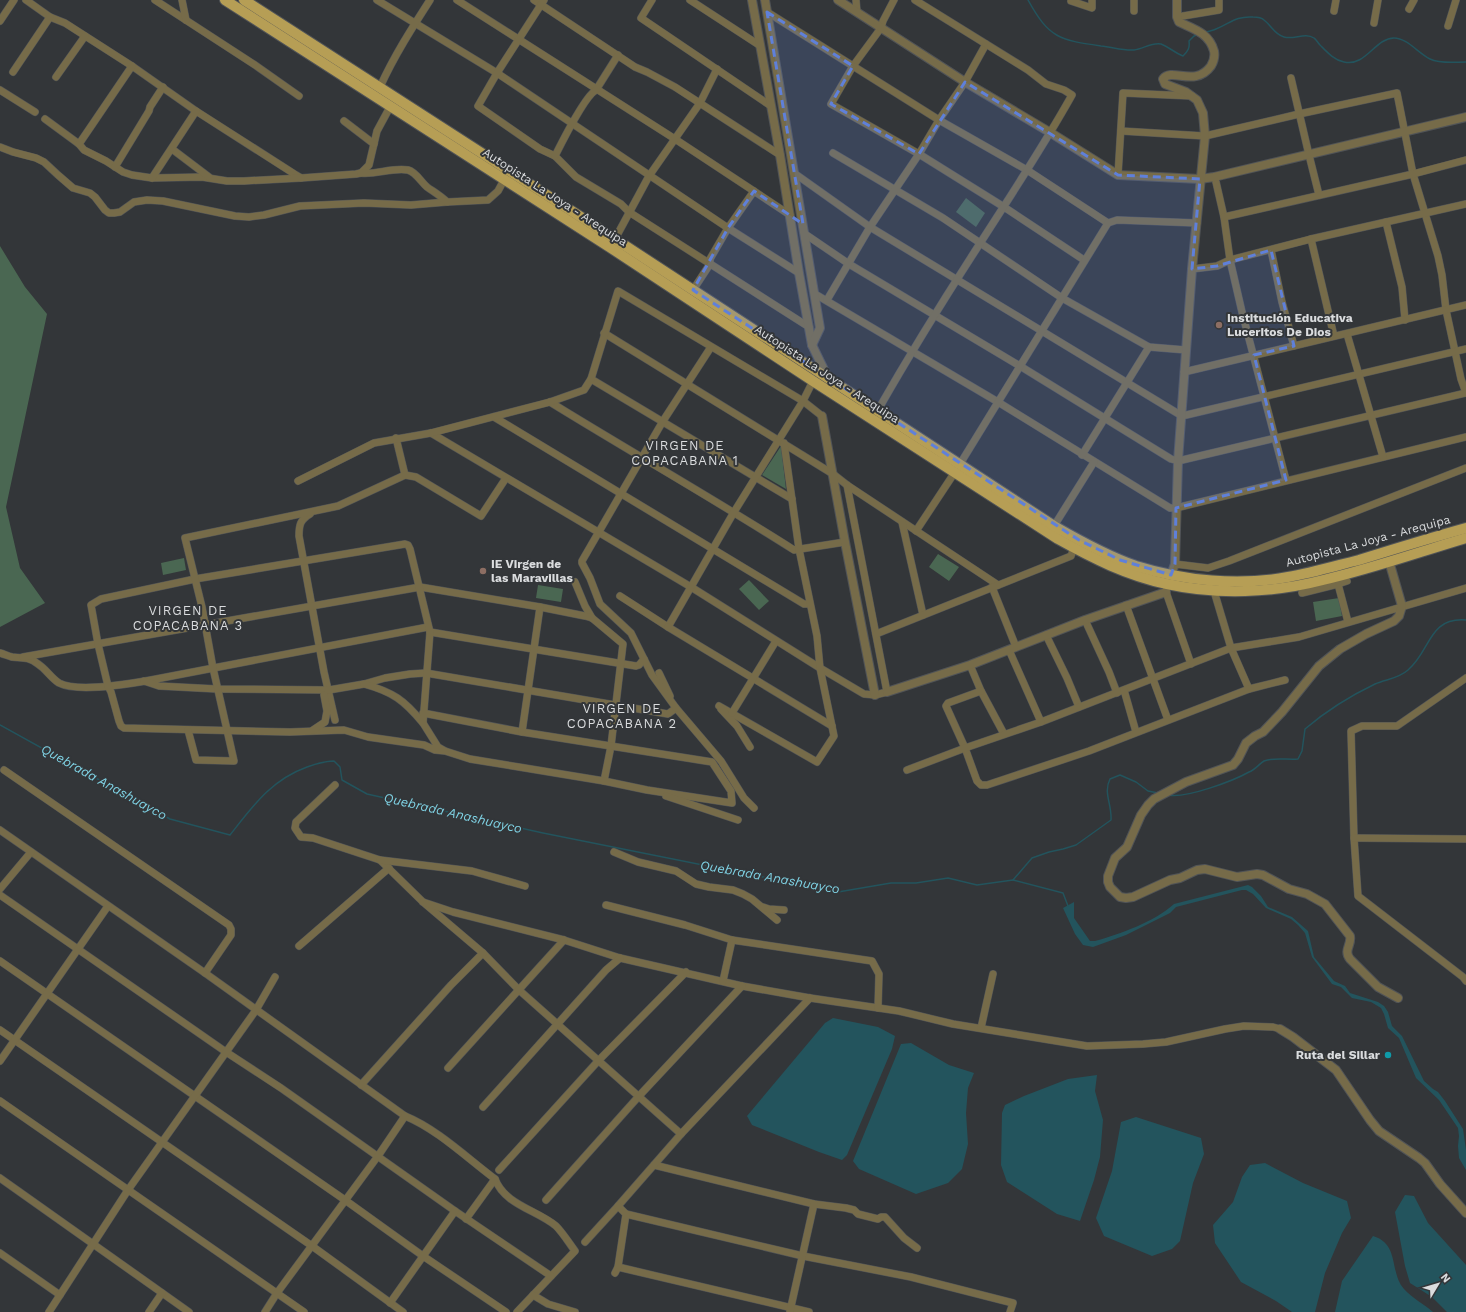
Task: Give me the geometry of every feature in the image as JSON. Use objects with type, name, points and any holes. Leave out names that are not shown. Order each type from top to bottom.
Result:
[{"type":"main road","name":"Autopista La Joya - Arequipa","points":[[225,0],[611,248],[813,381],[1054,526],[1120,560],[1147,569],[1168,584],[1204,580],[1239,581],[1288,578],[1321,570],[1466,528]]},
{"type":"main road","name":"Autopista La Joya - Arequipa","points":[[244,0],[878,410],[957,468],[1074,548],[1123,570],[1168,584],[1214,591],[1269,590],[1323,581],[1466,538]]},
{"type":"street","points":[[0,21],[14,0]]},
{"type":"street","points":[[26,0],[50,17],[65,23],[132,66],[196,111],[301,178]]},
{"type":"street","points":[[155,0],[299,96]]},
{"type":"street","points":[[182,0],[186,20]]},
{"type":"street","points":[[377,0],[414,24],[497,73],[649,176],[799,273]]},
{"type":"street","points":[[380,87],[388,69],[430,0]]},
{"type":"street","points":[[456,0],[675,139],[790,215]]},
{"type":"street","points":[[534,0],[542,2],[635,67],[660,79],[700,103],[780,155]]},
{"type":"street","points":[[652,0],[641,18],[771,106]]},
{"type":"street","points":[[690,0],[759,45]]},
{"type":"street","points":[[752,0],[812,345],[828,378]]},
{"type":"street","points":[[765,0],[820,328],[812,345]]},
{"type":"street","points":[[838,0],[964,82],[1051,133],[1118,175],[1200,179],[1309,155],[1466,117]]},
{"type":"street","points":[[856,0],[857,12]]},
{"type":"street","points":[[894,0],[883,21],[882,28],[854,66],[831,104],[920,154],[1084,260]]},
{"type":"street","points":[[878,410],[912,351],[1051,133],[1072,96],[1064,90],[1046,84],[1028,70],[915,0]]},
{"type":"street","points":[[1071,1],[1092,8],[1092,0]]},
{"type":"street","points":[[1134,0],[1134,11]]},
{"type":"street","points":[[1177,0],[1179,22],[1197,29],[1202,33],[1208,40],[1214,52],[1212,65],[1200,75],[1186,77],[1170,74],[1163,79],[1165,84],[1193,96],[1202,108],[1204,136],[1192,269],[1178,461],[1176,564],[1168,584],[1191,664]]},
{"type":"street","points":[[1178,17],[1219,10],[1219,0]]},
{"type":"street","points":[[1334,11],[1336,0]]},
{"type":"street","points":[[1374,23],[1378,0]]},
{"type":"street","points":[[1409,9],[1414,0]]},
{"type":"street","points":[[1448,26],[1456,0]]},
{"type":"street","points":[[542,2],[478,106],[540,149],[555,156],[579,179],[616,200],[630,212],[809,327]]},
{"type":"street","points":[[767,12],[939,120],[1027,170],[1108,223]]},
{"type":"street","points":[[13,72],[50,17]]},
{"type":"street","points":[[56,77],[85,36]]},
{"type":"street","points":[[827,300],[870,227],[920,154],[939,120],[964,82],[986,44]]},
{"type":"street","points":[[555,156],[592,92],[596,90],[618,55]]},
{"type":"street","points":[[79,144],[132,66]]},
{"type":"street","points":[[615,239],[649,176],[700,103],[717,69]]},
{"type":"street","points":[[1291,78],[1319,195]]},
{"type":"street","points":[[115,167],[163,87]]},
{"type":"street","points":[[0,90],[35,112]]},
{"type":"street","points":[[1118,175],[1123,93],[1193,96]]},
{"type":"street","points":[[805,234],[849,264],[1106,418],[1171,459],[1178,461],[1466,393],[1446,310],[1438,256],[1414,174],[1397,93],[1204,136],[1121,132]]},
{"type":"street","points":[[361,173],[369,165],[377,131],[390,107]]},
{"type":"street","points":[[152,178],[196,111]]},
{"type":"street","points":[[45,118],[79,144],[84,150],[94,154],[128,175],[152,178],[209,177],[227,181],[240,181],[361,173],[369,174],[408,170],[417,176],[426,186],[438,193],[447,202]]},
{"type":"street","points":[[344,121],[374,144]]},
{"type":"street","points":[[0,147],[36,158],[44,162],[73,188],[90,193],[98,200],[105,210],[114,213],[120,212],[134,202],[147,200],[163,201],[235,216],[249,217],[264,215],[300,206],[364,203],[411,205],[488,200],[498,191],[504,180]]},
{"type":"street","points":[[172,149],[209,177]]},
{"type":"street","points":[[834,153],[943,218],[1062,298],[1149,347],[1186,350]]},
{"type":"street","points":[[1224,217],[1414,174],[1466,160]]},
{"type":"street","points":[[794,173],[870,227],[1182,416],[1466,349]]},
{"type":"street","points":[[1216,182],[1224,217],[1230,260],[1242,312],[1274,439],[1286,480]]},
{"type":"street","points":[[693,290],[710,264],[710,259],[728,228],[754,191]]},
{"type":"street","points":[[1192,269],[1218,266],[1230,260],[1311,239],[1425,213],[1466,206]]},
{"type":"street","points":[[916,531],[957,468],[1108,223],[1117,220],[1196,223]]},
{"type":"street","points":[[1386,222],[1402,287],[1405,320]]},
{"type":"street","points":[[1311,239],[1334,336]]},
{"type":"street","points":[[1271,250],[1282,302],[1294,346]]},
{"type":"street","points":[[298,481],[374,443],[431,433],[550,402],[584,390],[591,379],[618,291],[803,401],[822,416],[875,695]]},
{"type":"street","points":[[815,294],[998,402],[1170,508],[1176,508],[1466,437]]},
{"type":"street","points":[[1184,372],[1466,305]]},
{"type":"street","points":[[604,333],[833,474],[995,586],[1012,648],[1041,722]]},
{"type":"street","points":[[1347,334],[1383,457]]},
{"type":"street","points":[[711,347],[663,421],[582,563],[590,578],[600,604],[631,633],[652,675],[687,723],[721,761],[744,798],[754,808]]},
{"type":"street","points":[[1082,455],[1149,347]]},
{"type":"street","points":[[591,379],[792,499]]},
{"type":"street","points":[[668,627],[692,588],[734,512],[781,442],[813,381]]},
{"type":"street","points":[[550,402],[641,458],[734,512],[794,550],[845,542]]},
{"type":"street","points":[[494,417],[804,604],[809,604]]},
{"type":"street","points":[[431,433],[692,588],[864,694],[875,695],[887,692],[970,665],[1126,605],[1168,584]]},
{"type":"street","points":[[396,438],[405,475]]},
{"type":"street","points":[[750,747],[737,726],[719,706],[817,762],[834,736],[820,668],[816,636],[799,549],[792,499],[781,442]]},
{"type":"street","points":[[1054,526],[1094,462]]},
{"type":"street","points":[[1176,564],[1208,568],[1466,468]]},
{"type":"street","points":[[188,730],[196,760],[234,761],[217,689],[202,607],[185,538],[338,506],[405,475],[416,477],[481,516],[506,478]]},
{"type":"street","points":[[847,485],[887,692]]},
{"type":"street","points":[[312,732],[325,722],[326,690],[320,648],[303,562],[299,536],[299,523],[316,510]]},
{"type":"street","points":[[902,522],[923,615]]},
{"type":"street","points":[[423,713],[522,732],[712,762],[731,791],[732,803],[647,790],[604,781],[470,759],[445,751],[435,750],[424,745],[368,736],[351,731],[226,731],[124,728],[121,726],[119,721],[108,686],[91,611],[91,605],[95,601],[101,599],[195,580],[405,544],[408,545],[420,586],[429,630],[423,713],[423,723]]},
{"type":"street","points":[[876,634],[1070,556],[1074,548]]},
{"type":"street","points":[[1389,561],[1402,606],[1399,616],[1394,621],[1366,634],[1340,649],[1319,666],[1263,732],[1255,736],[1246,744],[1233,765],[1186,782],[1154,799],[1141,815],[1127,847],[1115,858],[1108,876],[1108,882],[1110,887],[1120,897],[1133,897],[1170,880],[1180,878],[1197,870],[1205,869],[1236,877],[1257,874],[1263,876],[1289,889],[1307,894],[1324,904],[1350,936],[1351,940],[1346,950],[1350,959],[1378,987],[1398,998]]},
{"type":"street","points":[[1302,593],[1347,581]]},
{"type":"street","points":[[574,582],[592,618],[623,644],[611,746],[604,781]]},
{"type":"street","points":[[1338,584],[1348,622]]},
{"type":"street","points":[[0,653],[12,657],[23,657],[420,586],[540,606],[592,618]]},
{"type":"street","points":[[908,770],[965,748],[1041,722],[1231,648],[1299,637],[1466,588]]},
{"type":"street","points":[[1214,591],[1231,648],[1249,689]]},
{"type":"street","points":[[620,596],[668,627],[832,726]]},
{"type":"street","points":[[1126,605],[1168,720]]},
{"type":"street","points":[[522,732],[540,606]]},
{"type":"street","points":[[1086,620],[1109,672],[1120,691],[1136,732]]},
{"type":"street","points":[[23,657],[39,665],[58,682],[76,687],[108,686],[144,681],[320,648],[429,630],[636,666],[644,660]]},
{"type":"street","points":[[1046,635],[1079,707]]},
{"type":"street","points":[[732,713],[776,641]]},
{"type":"street","points":[[970,665],[1004,734]]},
{"type":"street","points":[[144,681],[158,686],[217,689],[326,690],[364,684],[385,678],[426,673],[668,714],[674,706]]},
{"type":"street","points":[[659,673],[667,687],[674,706]]},
{"type":"street","points":[[1466,678],[1397,726],[1362,726],[1351,731],[1354,838],[1358,896],[1435,957],[1463,977],[1466,981]]},
{"type":"street","points":[[981,690],[948,702],[946,706],[965,748],[977,781],[981,785],[987,785],[1075,755],[1249,689],[1285,680]]},
{"type":"street","points":[[364,684],[379,688],[400,699],[423,723],[435,743],[445,751]]},
{"type":"street","points":[[326,690],[335,720]]},
{"type":"street","points":[[4,770],[229,925],[231,935],[205,973]]},
{"type":"street","points":[[336,785],[296,822],[295,828],[301,837],[312,838],[380,860],[472,871],[525,886]]},
{"type":"street","points":[[647,790],[738,820]]},
{"type":"street","points":[[0,830],[205,973],[361,1086],[405,1116],[415,1120],[439,1136],[495,1179],[497,1185],[513,1201],[531,1210],[556,1226],[575,1251],[517,1312]]},
{"type":"street","points":[[1354,838],[1466,839]]},
{"type":"street","points":[[0,889],[31,852]]},
{"type":"street","points":[[614,852],[638,862],[676,871],[696,884],[733,890],[752,899],[776,920]]},
{"type":"street","points":[[380,860],[423,902],[483,953],[519,990],[681,1134]]},
{"type":"street","points":[[299,946],[389,868]]},
{"type":"street","points":[[0,895],[226,1052],[281,1088],[455,1212],[551,1276]]},
{"type":"street","points":[[423,902],[453,912],[564,940],[620,958],[742,986],[899,1011],[953,1024],[1087,1046],[1166,1042],[1244,1026],[1273,1027],[1280,1029],[1287,1032],[1336,1070],[1374,1126],[1426,1163],[1440,1184],[1466,1213]]},
{"type":"street","points":[[606,905],[732,940],[872,961],[879,974],[878,1008]]},
{"type":"street","points":[[0,1061],[108,906]]},
{"type":"street","points":[[761,906],[769,909],[784,910]]},
{"type":"street","points":[[448,1068],[564,940]]},
{"type":"street","points":[[723,981],[732,940]]},
{"type":"street","points":[[361,1086],[452,985],[483,953]]},
{"type":"street","points":[[483,1107],[606,970],[620,958]]},
{"type":"street","points":[[0,961],[345,1200],[423,1256],[506,1312]]},
{"type":"street","points":[[499,1170],[599,1060],[686,972]]},
{"type":"street","points":[[981,1028],[993,974]]},
{"type":"street","points":[[49,1312],[128,1190],[256,1010],[275,977]]},
{"type":"street","points":[[546,1200],[639,1096],[742,986]]},
{"type":"street","points":[[585,1242],[681,1134],[810,998]]},
{"type":"street","points":[[0,1030],[312,1246],[402,1312]]},
{"type":"street","points":[[0,1101],[304,1312]]},
{"type":"street","points":[[265,1312],[277,1293],[378,1156],[405,1116]]},
{"type":"street","points":[[654,1165],[814,1204],[846,1208],[854,1210],[858,1214],[878,1219],[880,1217],[885,1217],[904,1238],[917,1248]]},
{"type":"street","points":[[0,1178],[189,1312]]},
{"type":"street","points":[[466,1219],[495,1179]]},
{"type":"street","points":[[790,1310],[814,1204]]},
{"type":"street","points":[[618,1206],[626,1214],[803,1256],[911,1277],[1012,1303],[1010,1312]]},
{"type":"street","points":[[390,1303],[455,1212]]},
{"type":"street","points":[[626,1214],[616,1270],[790,1310],[809,1312]]},
{"type":"street","points":[[0,1253],[60,1295]]},
{"type":"street","points":[[148,1312],[162,1293]]},
{"type":"street","points":[[533,1295],[548,1304],[576,1312]]},
{"type":"highlighted area","points":[[767,12],[853,66],[831,104],[919,154],[965,82],[1118,175],[1200,179],[1192,269],[1217,266],[1271,250],[1294,346],[1254,355],[1286,480],[1176,508],[1175,564],[1171,575],[1120,560],[1079,540],[693,290],[728,228],[754,191],[803,224]]},
{"type":"green space","points":[[966,198],[985,213],[976,227],[956,212]]},
{"type":"green space","points":[[0,246],[25,287],[47,314],[6,507],[20,568],[45,603],[0,627]]},
{"type":"green space","points":[[781,446],[786,489],[762,475]]},
{"type":"green space","points":[[938,554],[959,567],[949,581],[929,567]]},
{"type":"green space","points":[[184,558],[186,570],[163,575],[161,563]]},
{"type":"green space","points":[[749,580],[769,601],[759,610],[739,589]]},
{"type":"green space","points":[[538,585],[563,589],[561,602],[536,598]]},
{"type":"green space","points":[[1339,598],[1342,616],[1316,621],[1313,602]]},
{"type":"water","points":[[1248,885],[1261,896],[1268,907],[1292,917],[1308,931],[1314,957],[1334,981],[1345,986],[1350,993],[1378,1002],[1384,1006],[1388,1012],[1392,1026],[1402,1036],[1424,1081],[1438,1092],[1463,1129],[1466,1150],[1466,1170],[1459,1158],[1458,1128],[1439,1100],[1416,1078],[1399,1038],[1388,1028],[1381,1008],[1371,1002],[1352,998],[1341,987],[1332,984],[1312,957],[1305,933],[1298,925],[1291,919],[1266,908],[1253,894],[1246,890],[1242,890],[1176,907],[1170,913],[1126,935],[1093,947],[1083,945],[1075,934],[1063,908],[1074,902],[1074,918],[1090,941],[1095,941],[1126,931],[1147,922],[1174,904]]},
{"type":"water","points":[[833,1018],[878,1027],[895,1036],[892,1049],[847,1155],[842,1160],[752,1125],[747,1116],[825,1023]]},
{"type":"water","points":[[911,1043],[949,1065],[974,1073],[968,1088],[966,1113],[968,1144],[962,1169],[948,1183],[916,1194],[859,1169],[853,1161],[901,1044]]},
{"type":"water","points":[[1097,1075],[1095,1091],[1103,1120],[1100,1157],[1080,1221],[1057,1214],[1007,1182],[1001,1165],[1002,1113],[1005,1105],[1024,1096],[1068,1079]]},
{"type":"water","points":[[1136,1117],[1201,1138],[1204,1154],[1193,1183],[1180,1241],[1172,1249],[1152,1256],[1104,1236],[1096,1218],[1112,1171],[1121,1122]]},
{"type":"water","points":[[1265,1163],[1303,1183],[1347,1201],[1351,1218],[1342,1233],[1325,1273],[1315,1312],[1292,1312],[1276,1301],[1241,1282],[1215,1243],[1213,1225],[1233,1202],[1242,1177],[1250,1165]]},
{"type":"water","points":[[1405,1195],[1414,1196],[1428,1223],[1466,1265],[1466,1312],[1447,1312],[1432,1297],[1410,1283],[1405,1266],[1395,1212]]},
{"type":"water","points":[[1373,1236],[1387,1245],[1391,1252],[1399,1282],[1404,1289],[1433,1312],[1335,1312],[1342,1281]]},
{"type":"waterway","points":[[1028,0],[1035,13],[1049,30],[1065,39],[1075,42],[1130,50],[1154,44],[1161,44],[1183,56],[1188,49],[1189,41],[1194,36],[1199,34]]},
{"type":"waterway","points":[[1204,33],[1237,19],[1257,17],[1267,22],[1275,32],[1281,36],[1288,38],[1311,36],[1316,39],[1331,55],[1344,62],[1358,60],[1364,57],[1381,42],[1394,38],[1403,40],[1434,61],[1466,62]]},
{"type":"waterway","points":[[1168,795],[1176,796],[1197,792],[1221,784],[1251,771],[1264,761],[1276,759],[1298,759],[1302,751],[1305,729],[1313,722],[1338,704],[1356,694],[1375,684],[1404,673],[1416,662],[1437,629],[1444,624],[1466,620]]},
{"type":"waterway","name":"Quebrada Anashuayco","points":[[0,725],[170,819],[230,835],[255,804],[283,779],[294,772],[307,767],[323,762],[334,761],[340,767],[342,780],[367,794],[543,833],[838,892],[891,883],[916,883],[948,878],[977,885],[1013,880],[1063,893],[1068,906]]},
{"type":"waterway","points":[[1013,880],[1032,858],[1076,845],[1111,820],[1107,789],[1110,779],[1120,775],[1136,782],[1148,791],[1158,793]]},
{"type":"place","name":"Institución Educativa Luceritos De Dios","points":[[1219,325]]},
{"type":"place","name":"IE Virgen de las Maravillas","points":[[483,571]]},
{"type":"place","name":"Ruta del Sillar","points":[[1388,1055]]},
{"type":"district","name":"VIRGEN DE COPACABANA 1","points":[[685,452]]},
{"type":"district","name":"VIRGEN DE COPACABANA 3","points":[[188,618]]},
{"type":"district","name":"VIRGEN DE COPACABANA 2","points":[[622,716]]}]
